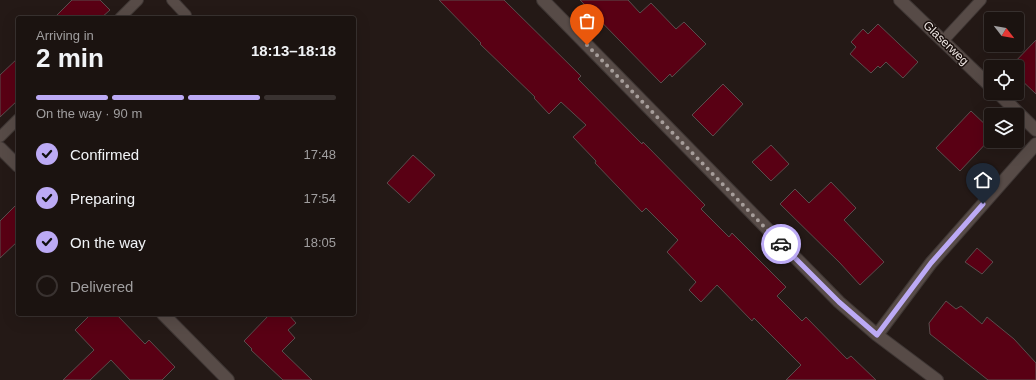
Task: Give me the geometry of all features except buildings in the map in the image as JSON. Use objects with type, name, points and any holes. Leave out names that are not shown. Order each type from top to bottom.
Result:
[{"type":"street","points":[[543,0],[839,302],[877,335],[937,380]]},
{"type":"street","name":"Glaserweg","points":[[900,0],[984,80]]},
{"type":"street","points":[[1005,100],[1036,130]]},
{"type":"street","points":[[877,335],[931,263],[1036,144]]},
{"type":"street","points":[[0,148],[16,164]]},
{"type":"street","points":[[165,316],[228,380]]},
{"type":"lane","points":[[122,16],[138,0]]},
{"type":"lane","points":[[172,0],[186,15]]},
{"type":"lane","points":[[943,41],[981,0]]},
{"type":"lane","points":[[0,137],[16,121]]},
{"type":"way so far","points":[[587,45],[781,244]]},
{"type":"route","points":[[781,244],[839,302],[877,335],[931,263],[983,204]]}]
